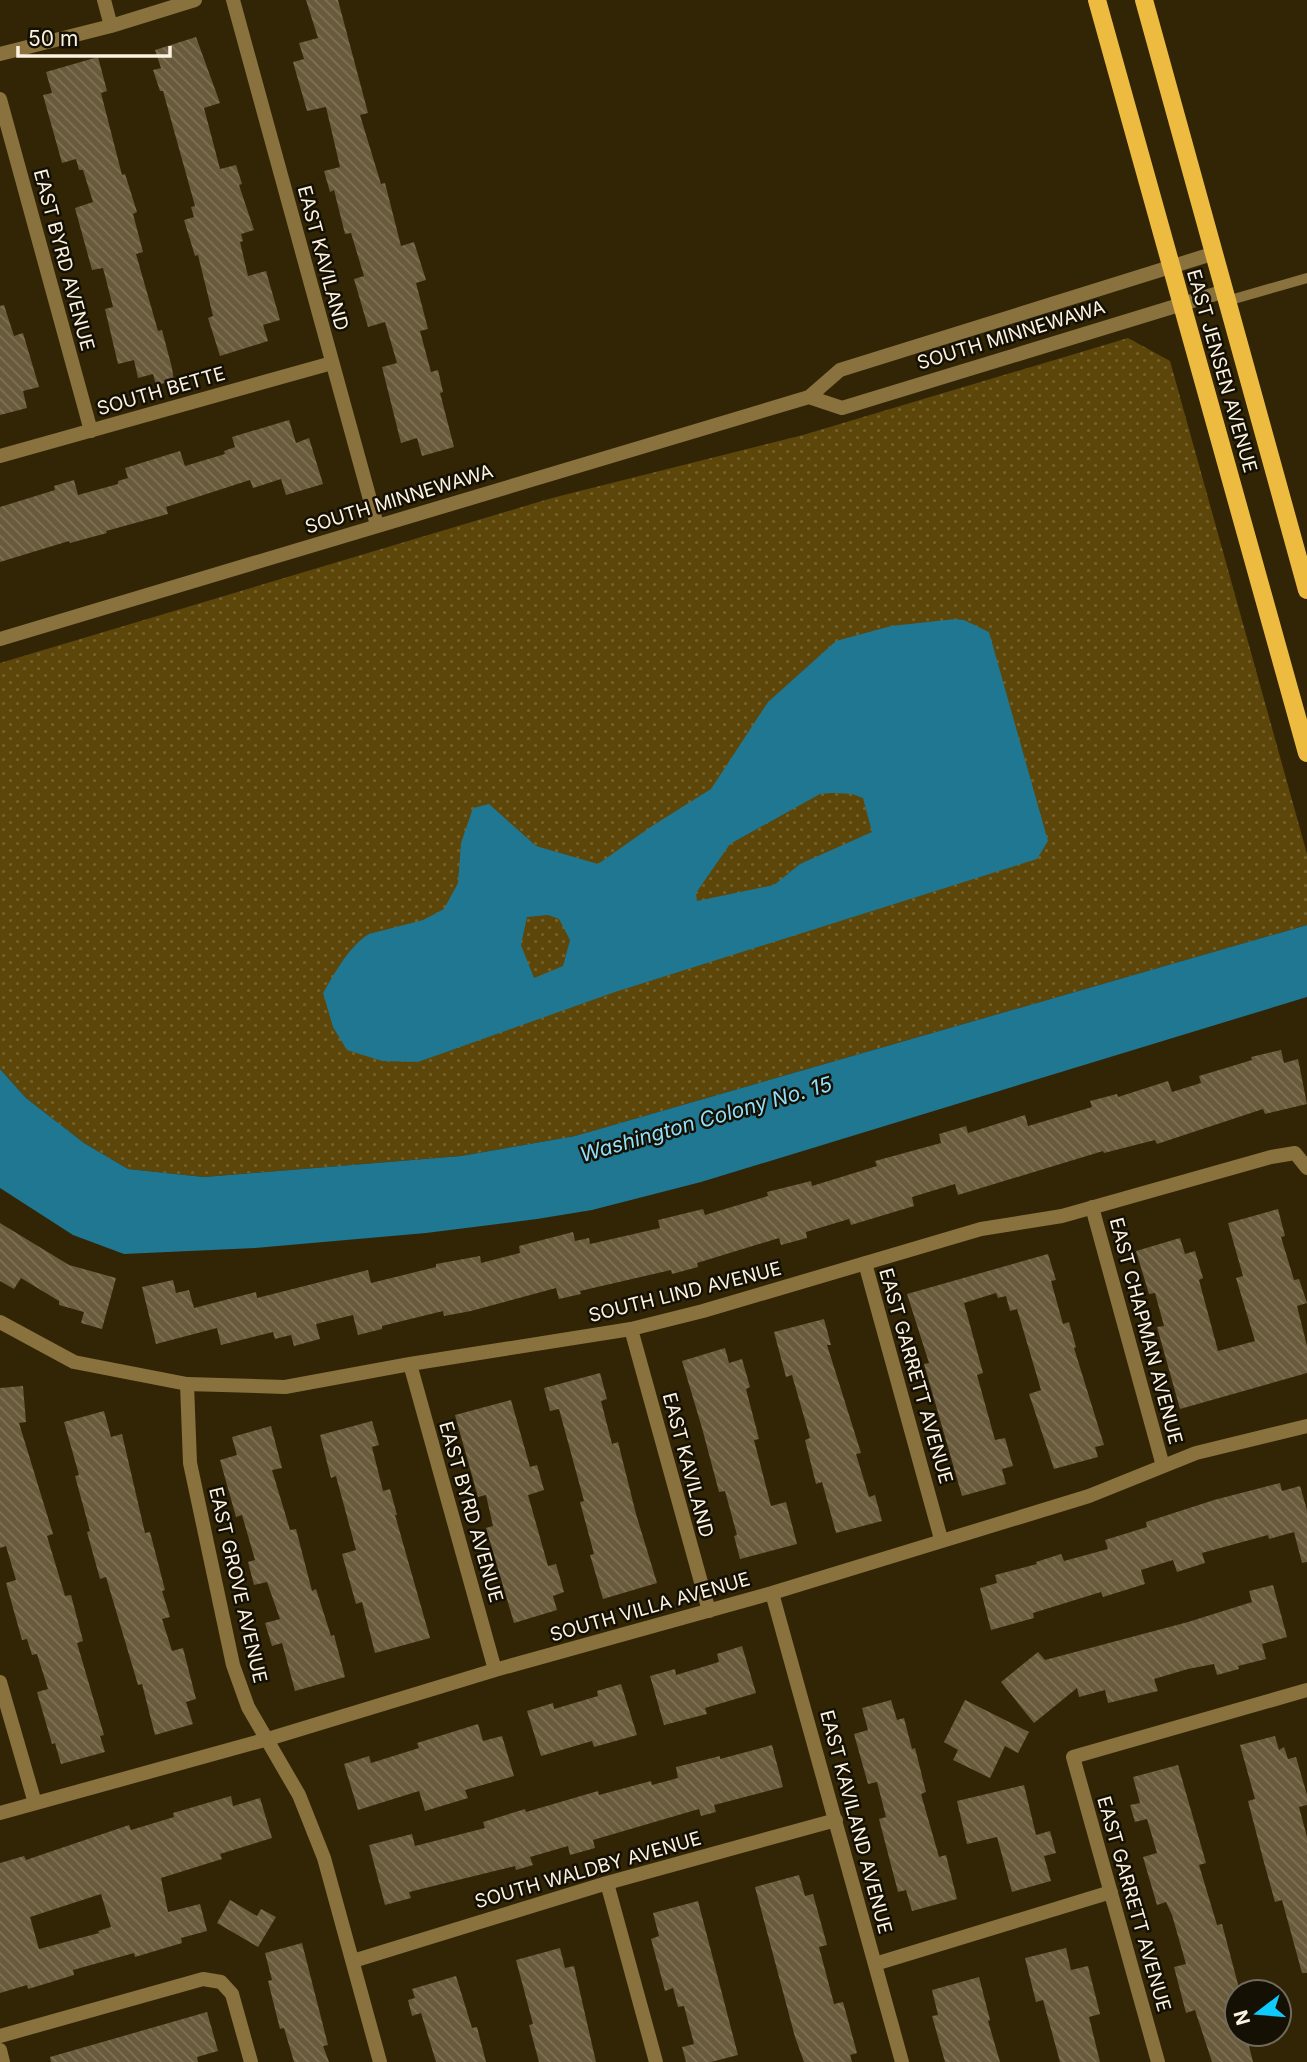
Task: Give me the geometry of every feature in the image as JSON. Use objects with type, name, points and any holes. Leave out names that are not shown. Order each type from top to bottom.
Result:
[{"type":"main road","name":"EAST JENSEN AVENUE","points":[[1097,0],[1307,752]]},
{"type":"main road","name":"EAST JENSEN AVENUE","points":[[1144,0],[1307,590]]},
{"type":"street","points":[[104,0],[111,26]]},
{"type":"street","points":[[0,54],[111,26],[195,0]]},
{"type":"street","name":"EAST KAVILAND","points":[[233,0],[377,525]]},
{"type":"street","name":"EAST BYRD AVENUE","points":[[0,99],[92,431]]},
{"type":"street","name":"SOUTH MINNEWAWA","points":[[0,639],[809,397],[839,370],[1215,253]]},
{"type":"street","name":"SOUTH MINNEWAWA","points":[[809,397],[842,408],[1181,302],[1226,296]]},
{"type":"street","name":"SOUTH BETTE","points":[[0,456],[332,363]]},
{"type":"street","name":"SOUTH LIND AVENUE","points":[[0,1322],[74,1362],[187,1384],[285,1387],[631,1329],[703,1311],[981,1229],[1062,1216],[1271,1157],[1295,1153],[1307,1168]]},
{"type":"street","name":"EAST CHAPMAN AVENUE","points":[[1092,1207],[1163,1466]]},
{"type":"street","name":"EAST GARRETT AVENUE","points":[[865,1263],[941,1539]]},
{"type":"street","name":"EAST KAVILAND","points":[[631,1329],[709,1611]]},
{"type":"street","name":"EAST BYRD AVENUE","points":[[410,1364],[495,1670]]},
{"type":"street","name":"EAST GROVE AVENUE","points":[[187,1384],[190,1463],[233,1665],[248,1707],[299,1795],[324,1858],[380,2062]]},
{"type":"street","name":"SOUTH VILLA AVENUE","points":[[0,1813],[268,1739],[495,1670],[772,1593],[941,1539],[1089,1496],[1196,1453],[1307,1426]]},
{"type":"street","name":"EAST KAVILAND AVENUE","points":[[772,1593],[902,2062]]},
{"type":"street","points":[[0,1682],[36,1803]]},
{"type":"street","name":"EAST GARRETT AVENUE","points":[[1158,2062],[1073,1757],[1307,1689]]},
{"type":"street","name":"SOUTH WALDBY AVENUE","points":[[353,1961],[607,1883],[836,1820]]},
{"type":"street","points":[[607,1883],[656,2062]]},
{"type":"street","points":[[875,1964],[1111,1892]]},
{"type":"street","points":[[0,2036],[202,1979],[221,1982],[232,1994],[251,2062]]},
{"type":"street","points":[[0,2050],[4,2062]]},
{"type":"lane","points":[[1226,296],[1307,278]]},
{"type":"shaded area","points":[[1128,338],[1170,361],[1307,854],[1307,925],[575,1136],[461,1156],[204,1177],[128,1169],[84,1143],[26,1098],[0,1069],[0,663],[552,498],[803,435]]},
{"type":"water","points":[[955,619],[964,620],[989,632],[1048,841],[1037,859],[615,992],[418,1062],[382,1061],[347,1050],[333,1027],[323,993],[348,953],[361,939],[369,934],[423,920],[444,909],[458,883],[461,843],[473,808],[489,804],[536,846],[598,864],[711,789],[768,702],[836,641],[891,626]],"holes":[[[820,794],[852,794],[863,798],[872,832],[800,864],[774,885],[697,901],[696,893],[730,844]],[[548,915],[559,919],[570,940],[563,966],[534,978],[521,945],[527,917]]]},
{"type":"water","name":"Washington Colony No. 15","points":[[1307,925],[1307,997],[701,1182],[592,1210],[426,1233],[255,1248],[124,1254],[73,1235],[0,1188],[0,1069],[26,1098],[84,1143],[128,1169],[204,1177],[461,1156],[575,1136]]},
{"type":"building","points":[[306,0],[338,0],[368,113],[360,115],[381,184],[385,183],[401,246],[414,242],[426,280],[416,283],[428,329],[420,331],[431,372],[438,370],[443,392],[440,393],[454,447],[422,456],[417,438],[401,443],[382,367],[397,363],[385,322],[368,327],[354,279],[364,276],[351,233],[345,234],[334,190],[330,192],[324,171],[340,167],[326,107],[307,111],[293,62],[304,59],[299,43],[318,38]]},
{"type":"building","points":[[196,37],[220,103],[204,108],[220,169],[236,165],[242,184],[239,185],[254,230],[241,234],[243,241],[240,242],[248,276],[266,271],[280,320],[263,325],[268,341],[220,356],[208,318],[213,316],[198,255],[195,256],[184,220],[194,217],[191,207],[195,206],[163,91],[160,91],[153,70],[161,68],[155,50]]},
{"type":"building","points":[[98,57],[107,91],[101,93],[122,175],[125,174],[137,212],[133,214],[143,252],[136,254],[158,331],[162,330],[172,368],[174,381],[156,385],[153,374],[138,378],[134,360],[118,364],[105,309],[113,307],[103,268],[92,270],[75,208],[93,202],[83,170],[79,170],[76,159],[62,163],[43,95],[52,93],[46,72]]},
{"type":"building","points":[[4,305],[14,336],[23,333],[39,387],[23,391],[27,408],[0,415],[0,306]]},
{"type":"building","points":[[289,420],[296,443],[309,438],[323,484],[286,495],[281,479],[253,488],[250,480],[166,507],[168,514],[0,562],[0,507],[55,490],[54,486],[74,480],[78,495],[118,484],[118,481],[128,478],[125,468],[180,451],[185,466],[225,454],[224,451],[235,447],[232,437]]},
{"type":"building","points":[[1281,1050],[1284,1063],[1298,1059],[1307,1104],[1265,1114],[1263,1109],[1157,1144],[1155,1140],[1104,1153],[1103,1151],[958,1195],[955,1184],[912,1197],[914,1206],[851,1225],[849,1219],[806,1232],[807,1238],[781,1245],[779,1238],[697,1263],[698,1267],[672,1274],[671,1270],[580,1291],[581,1294],[559,1299],[556,1288],[471,1311],[444,1316],[443,1311],[382,1326],[382,1329],[358,1335],[353,1315],[316,1324],[320,1339],[294,1346],[291,1335],[275,1339],[273,1332],[221,1345],[217,1328],[156,1344],[142,1287],[173,1280],[176,1293],[189,1290],[194,1308],[256,1292],[257,1298],[368,1270],[371,1283],[436,1267],[436,1264],[480,1256],[481,1263],[520,1253],[519,1246],[573,1232],[575,1241],[589,1238],[590,1244],[660,1228],[658,1220],[703,1209],[705,1215],[768,1196],[767,1192],[811,1181],[812,1186],[877,1166],[875,1161],[941,1143],[939,1134],[966,1126],[968,1133],[1025,1115],[1028,1126],[1092,1107],[1090,1101],[1117,1094],[1118,1097],[1168,1081],[1172,1092],[1201,1083],[1199,1076],[1252,1060],[1251,1057]]},
{"type":"building","points":[[1278,1209],[1285,1236],[1281,1237],[1294,1280],[1299,1279],[1307,1303],[1297,1306],[1307,1346],[1307,1373],[1180,1409],[1157,1327],[1164,1326],[1155,1293],[1149,1294],[1136,1251],[1180,1238],[1185,1254],[1195,1251],[1203,1278],[1199,1280],[1218,1351],[1255,1341],[1236,1278],[1243,1276],[1228,1223]]},
{"type":"building","points":[[0,1223],[69,1265],[116,1278],[102,1329],[81,1323],[84,1312],[59,1305],[59,1301],[21,1278],[14,1289],[0,1281]]},
{"type":"building","points":[[1048,1254],[1056,1280],[1051,1281],[1063,1324],[1069,1322],[1076,1347],[1074,1348],[1104,1445],[1095,1447],[1098,1457],[1054,1469],[1029,1394],[1041,1390],[1017,1309],[1010,1311],[1006,1296],[998,1298],[996,1293],[964,1303],[983,1373],[977,1375],[995,1440],[1005,1438],[1013,1466],[1002,1469],[1006,1484],[962,1496],[924,1364],[929,1363],[907,1294]]},
{"type":"building","points":[[824,1319],[831,1345],[827,1345],[861,1453],[856,1454],[869,1497],[875,1495],[882,1521],[836,1533],[822,1482],[816,1484],[805,1440],[810,1438],[792,1375],[786,1377],[774,1332]]},
{"type":"building","points":[[725,1348],[729,1363],[742,1359],[750,1387],[746,1389],[759,1439],[754,1440],[771,1506],[786,1502],[797,1544],[740,1559],[734,1536],[737,1535],[725,1491],[719,1492],[682,1361]]},
{"type":"building","points":[[600,1373],[607,1399],[601,1401],[612,1444],[618,1442],[657,1583],[603,1599],[590,1555],[594,1554],[580,1502],[584,1501],[559,1409],[550,1411],[544,1388]]},
{"type":"building","points":[[23,1386],[26,1422],[19,1423],[53,1534],[47,1536],[65,1596],[71,1595],[83,1641],[77,1643],[104,1735],[100,1736],[105,1752],[61,1764],[55,1743],[52,1744],[37,1692],[48,1689],[37,1654],[32,1655],[27,1639],[22,1640],[6,1583],[16,1580],[6,1546],[0,1548],[0,1388]]},
{"type":"building","points":[[511,1400],[530,1467],[537,1465],[544,1490],[528,1495],[548,1566],[556,1564],[564,1592],[553,1596],[557,1610],[514,1623],[486,1528],[493,1526],[486,1495],[478,1497],[455,1415]]},
{"type":"building","points":[[104,1411],[111,1437],[122,1434],[145,1533],[150,1532],[165,1590],[162,1591],[170,1617],[162,1619],[172,1651],[183,1648],[196,1699],[186,1702],[193,1724],[155,1735],[142,1684],[138,1685],[106,1577],[100,1579],[75,1476],[79,1475],[64,1422]]},
{"type":"building","points":[[372,1421],[379,1445],[372,1447],[383,1491],[390,1489],[430,1638],[375,1653],[362,1602],[356,1604],[342,1554],[356,1550],[336,1476],[331,1478],[320,1435]]},
{"type":"building","points":[[271,1426],[282,1468],[272,1470],[290,1530],[296,1529],[312,1591],[316,1589],[331,1636],[334,1635],[345,1677],[295,1691],[282,1643],[272,1646],[265,1623],[280,1619],[267,1582],[254,1585],[248,1562],[255,1560],[242,1515],[236,1517],[220,1460],[237,1455],[232,1437]]},
{"type":"building","points":[[1280,1483],[1282,1491],[1300,1486],[1307,1510],[1307,1562],[1302,1563],[1294,1532],[1269,1539],[1268,1535],[1202,1553],[1205,1563],[1177,1572],[1173,1560],[1141,1570],[1145,1584],[1103,1597],[1101,1592],[1033,1613],[1034,1618],[991,1630],[980,1588],[997,1583],[995,1575],[1037,1564],[1036,1562],[1061,1554],[1064,1561],[1108,1549],[1105,1540],[1147,1527],[1146,1522],[1214,1500]]},
{"type":"building","points":[[1273,1585],[1287,1637],[1262,1644],[1266,1659],[1238,1666],[1239,1669],[1217,1675],[1214,1664],[1188,1669],[1154,1679],[1158,1691],[1108,1703],[1105,1690],[1079,1697],[1077,1688],[1034,1723],[1001,1682],[1038,1652],[1045,1660],[1188,1622],[1252,1602],[1249,1591]]},
{"type":"building","points":[[742,1646],[756,1693],[705,1708],[707,1714],[664,1725],[650,1676],[675,1669],[676,1675],[719,1662],[717,1654]]},
{"type":"building","points":[[621,1684],[637,1735],[594,1747],[592,1741],[541,1756],[527,1711],[553,1703],[554,1709],[598,1696],[597,1691]]},
{"type":"building","points":[[891,1700],[897,1720],[904,1718],[912,1749],[915,1748],[926,1792],[921,1794],[939,1857],[946,1855],[957,1899],[912,1911],[906,1890],[898,1892],[879,1819],[886,1817],[877,1782],[868,1784],[854,1734],[868,1730],[862,1708]]},
{"type":"building","points":[[965,1700],[1029,1732],[1018,1753],[1005,1746],[990,1778],[953,1760],[958,1750],[944,1742]]},
{"type":"building","points":[[478,1724],[483,1741],[502,1736],[514,1776],[465,1790],[468,1798],[425,1811],[419,1791],[358,1810],[344,1764],[369,1756],[371,1763],[419,1748],[417,1743]]},
{"type":"building","points":[[1275,1736],[1279,1750],[1284,1747],[1288,1759],[1296,1757],[1307,1795],[1307,1805],[1299,1807],[1307,1837],[1307,1973],[1302,1973],[1282,1900],[1275,1902],[1248,1801],[1255,1799],[1240,1745]]},
{"type":"building","points":[[772,1745],[783,1787],[714,1805],[716,1812],[701,1816],[699,1809],[593,1840],[595,1848],[570,1855],[568,1846],[530,1857],[533,1865],[516,1870],[515,1866],[409,1892],[411,1898],[385,1905],[369,1845],[412,1834],[415,1846],[485,1828],[483,1822],[525,1809],[526,1812],[598,1791],[599,1795],[651,1781],[652,1785],[678,1778],[676,1767]]},
{"type":"building","points":[[1178,1765],[1206,1863],[1199,1865],[1217,1925],[1222,1924],[1236,1978],[1223,1978],[1223,2048],[1250,2048],[1253,2062],[1212,2062],[1195,2010],[1186,2013],[1174,1967],[1186,1964],[1172,1915],[1166,1902],[1157,1905],[1143,1857],[1157,1853],[1147,1819],[1135,1822],[1130,1805],[1140,1803],[1133,1777]]},
{"type":"building","points":[[1024,1785],[1036,1835],[1050,1831],[1056,1853],[1044,1856],[1051,1881],[1012,1892],[997,1837],[967,1844],[957,1801]]},
{"type":"building","points":[[231,1796],[233,1806],[260,1798],[272,1838],[220,1854],[222,1859],[161,1878],[168,1912],[200,1904],[207,1931],[181,1938],[182,1943],[135,1957],[134,1953],[73,1970],[74,1975],[28,1989],[27,1985],[0,1993],[0,1863],[24,1856],[26,1860],[129,1825],[131,1830],[174,1817],[173,1813]],"holes":[[[101,1894],[111,1927],[98,1931],[99,1933],[39,1949],[30,1917]]]},
{"type":"building","points":[[799,1875],[805,1896],[813,1894],[827,1945],[819,1947],[834,2004],[843,2002],[857,2053],[850,2055],[852,2062],[804,2062],[795,2037],[755,1887]]},
{"type":"building","points":[[230,1900],[257,1916],[261,1909],[276,1917],[258,1947],[217,1923]]},
{"type":"building","points":[[698,1901],[738,2055],[711,2062],[686,2062],[682,2047],[694,2044],[684,2006],[678,2007],[673,1988],[665,1991],[651,1939],[659,1936],[653,1913]]},
{"type":"building","points":[[302,1943],[328,2045],[323,2046],[329,2062],[294,2062],[284,2028],[280,2029],[268,1981],[272,1980],[265,1953]]},
{"type":"building","points":[[560,1948],[565,1968],[574,1966],[596,2062],[539,2062],[529,2025],[533,2024],[516,1960]]},
{"type":"building","points":[[1066,1948],[1071,1970],[1088,1966],[1100,2014],[1089,2017],[1100,2062],[1060,2062],[1043,2000],[1036,2002],[1025,1958]]},
{"type":"building","points":[[456,1976],[472,2028],[477,2027],[486,2062],[436,2062],[421,2013],[412,2016],[408,2000],[415,1998],[412,1989]]},
{"type":"building","points":[[979,1977],[1000,2062],[945,2062],[932,2016],[938,2015],[932,1990]]},
{"type":"building","points":[[207,2012],[218,2051],[197,2057],[198,2062],[51,2062],[50,2057]]}]
